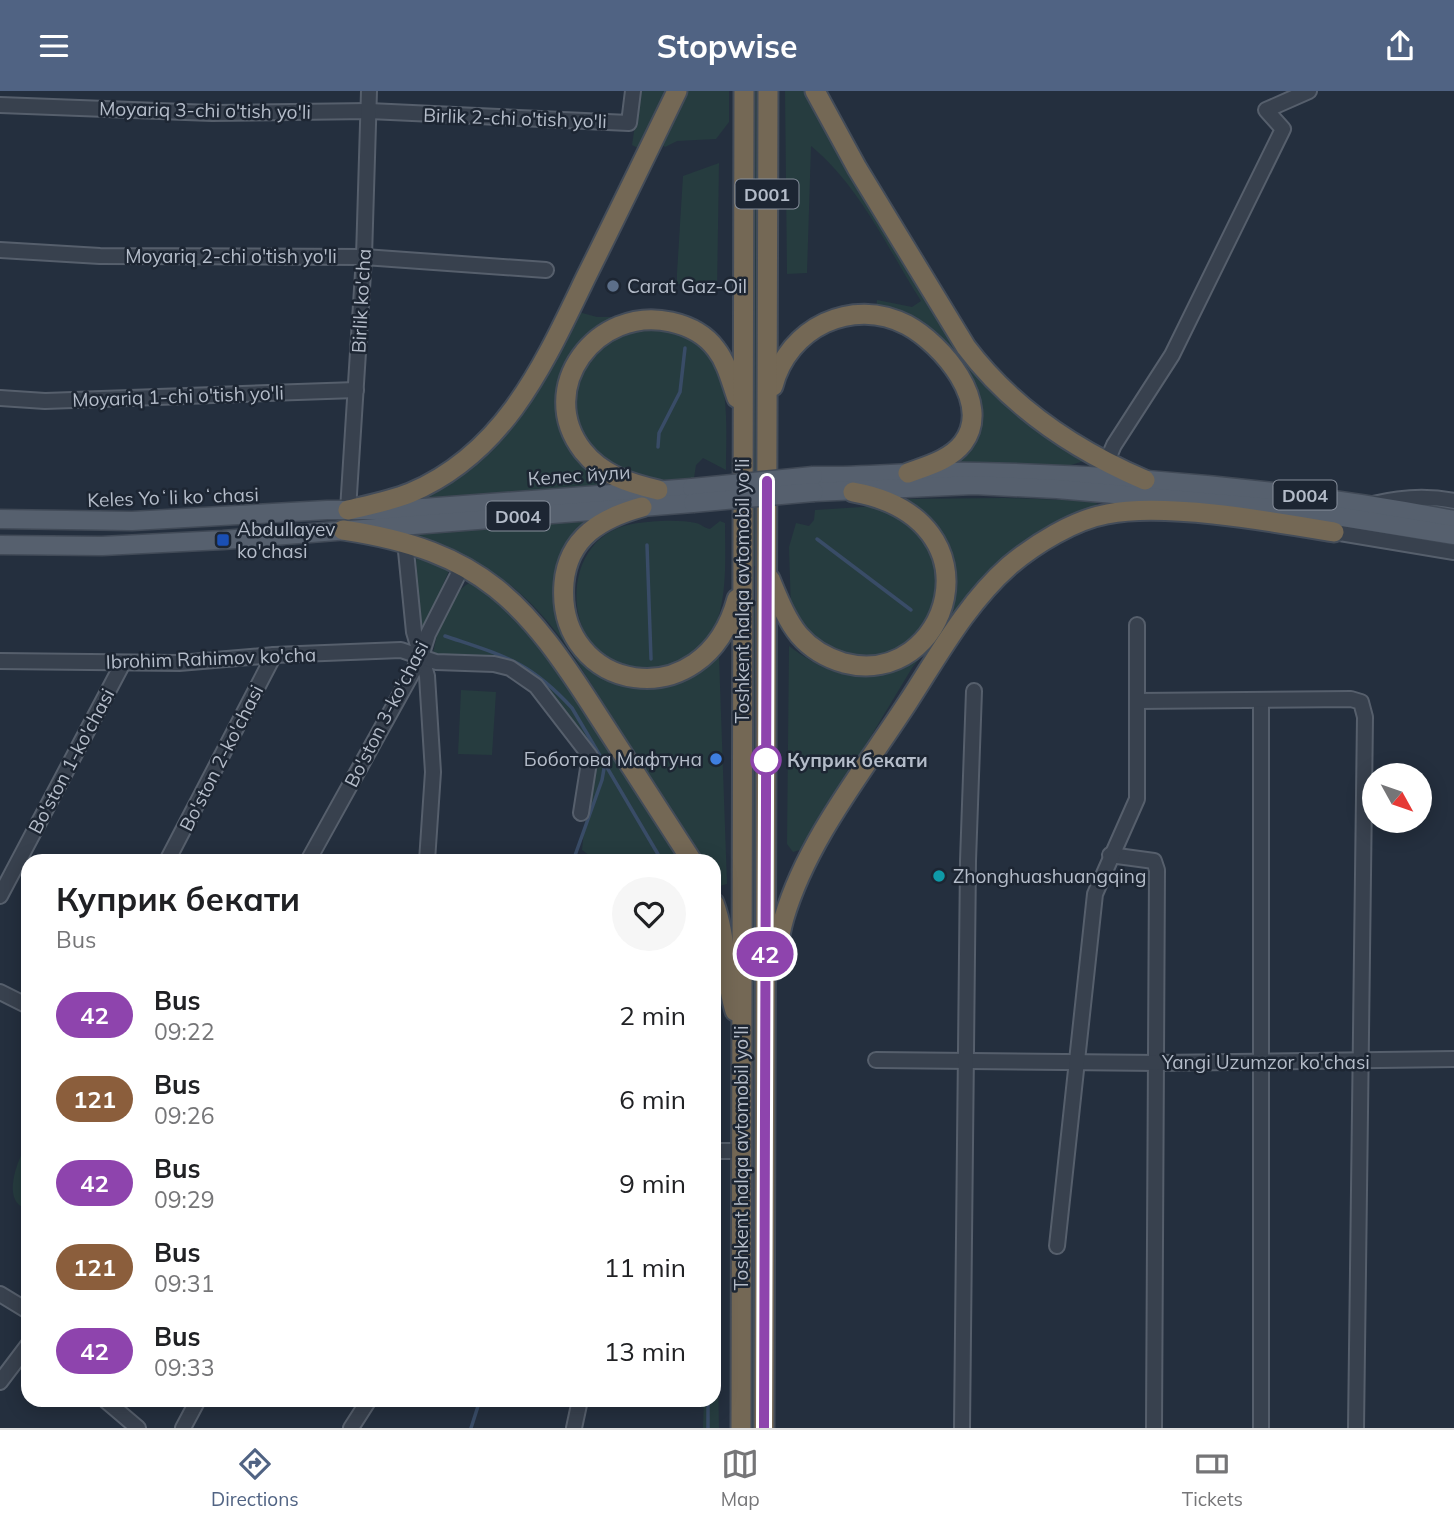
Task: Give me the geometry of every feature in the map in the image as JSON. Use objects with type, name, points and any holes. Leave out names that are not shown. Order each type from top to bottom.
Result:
[{"type":"highway","points":[[348,510],[409,493],[436,479],[491,437],[512,414],[546,360],[677,91]]},
{"type":"highway","name":"Toshkent halqa avtomobil yo'li","points":[[741,1428],[744,91]]},
{"type":"highway","name":"Toshkent halqa avtomobil yo'li","points":[[764,1428],[768,91]]},
{"type":"highway","points":[[815,91],[864,180],[966,347],[985,372],[1033,417],[1153,486]]},
{"type":"highway","points":[[767,411],[781,361],[792,345],[807,332],[836,320],[856,316],[882,317],[900,322],[925,337],[949,363],[968,395],[972,414],[969,432],[959,448],[942,460],[908,473]]},
{"type":"highway","points":[[658,490],[629,482],[607,472],[581,449],[569,417],[570,381],[578,361],[594,339],[616,325],[644,319],[677,324],[699,333],[724,362],[743,416]]},
{"type":"highway","points":[[766,572],[792,626],[807,643],[827,657],[855,665],[872,665],[888,663],[912,650],[930,630],[945,600],[947,575],[940,549],[919,520],[902,507],[887,499],[853,492]]},
{"type":"highway","points":[[642,507],[606,518],[590,529],[572,552],[565,573],[564,599],[569,626],[583,649],[603,665],[624,675],[650,679],[664,679],[693,667],[713,649],[727,626],[737,601],[742,574]]},
{"type":"highway","points":[[765,1020],[784,919],[821,837],[944,647],[975,603],[1010,565],[1057,535],[1092,518],[1130,511],[1199,515],[1334,532]]},
{"type":"highway","points":[[343,530],[405,541],[463,565],[510,599],[554,646],[688,854]]},
{"type":"highway","points":[[721,922],[727,986],[741,1033]]},
{"type":"main road","name":"D004","points":[[813,484],[908,473],[975,471],[1372,505],[1454,520]]},
{"type":"main road","name":"Келес йули","points":[[348,510],[396,510],[658,490],[692,496],[813,484]]},
{"type":"main road","name":"D004","points":[[813,484],[853,492],[974,485],[1153,486],[1454,535]]},
{"type":"main road","name":"D004","points":[[343,530],[642,507],[692,496]]},
{"type":"main road","name":"Keles Yoʻli koʻchasi","points":[[0,519],[72,522],[348,510]]},
{"type":"main road","points":[[1306,511],[1334,532]]},
{"type":"main road","points":[[0,535],[68,536],[73,533],[72,522]]},
{"type":"main road","points":[[0,545],[124,545],[343,530]]},
{"type":"street","name":"Birlik ko'cha","points":[[348,510],[364,257],[369,91]]},
{"type":"street","name":"Birlik 2-chi o'tish yo'li","points":[[369,111],[629,123],[633,91]]},
{"type":"street","points":[[1107,461],[1114,445],[1172,355],[1283,129],[1266,110],[1309,91]]},
{"type":"street","name":"Moyariq 3-chi o'tish yo'li","points":[[0,106],[212,113],[369,111]]},
{"type":"street","name":"Moyariq 2-chi o'tish yo'li","points":[[0,250],[100,256],[364,257],[545,270]]},
{"type":"street","name":"Moyariq 1-chi o'tish yo'li","points":[[0,398],[45,401],[356,390]]},
{"type":"street","points":[[1372,505],[1400,498],[1436,497],[1454,501]]},
{"type":"street","points":[[1334,532],[1454,552]]},
{"type":"street","points":[[405,541],[414,632],[427,676],[432,772],[426,854]]},
{"type":"street","name":"Bo'ston 3-ko'chasi","points":[[312,854],[421,657],[428,634],[463,565]]},
{"type":"street","points":[[1057,1246],[1095,894],[1137,799],[1138,625]]},
{"type":"street","name":"Ibrohim Rahimov ko'cha","points":[[0,661],[178,663],[274,655],[401,650],[436,661],[494,664],[510,669],[536,687],[590,756],[581,813]]},
{"type":"street","name":"Bo'ston 2-ko'chasi","points":[[171,854],[274,655]]},
{"type":"street","name":"Bo'ston 1-ko'chasi","points":[[22,854],[123,663]]},
{"type":"street","points":[[962,1428],[968,1061],[968,861],[974,691]]},
{"type":"street","points":[[1138,701],[1351,699],[1361,702],[1365,717],[1356,1428]]},
{"type":"street","points":[[1261,700],[1261,1428]]},
{"type":"street","points":[[1110,855],[1144,857],[1154,861],[1157,870],[1154,1428]]},
{"type":"street","name":"Bo'ston 1-ko'chasi","points":[[0,896],[21,856]]},
{"type":"street","points":[[0,992],[21,1002]]},
{"type":"street","name":"Yangi Uzumzor ko'chasi","points":[[876,1060],[1158,1063],[1454,1059]]},
{"type":"street","points":[[721,1151],[741,1151]]},
{"type":"street","points":[[0,1294],[21,1307]]},
{"type":"street","points":[[0,1382],[21,1354]]},
{"type":"street","points":[[112,1407],[138,1428]]},
{"type":"street","points":[[183,1428],[194,1407]]},
{"type":"street","points":[[351,1428],[364,1407]]},
{"type":"street","points":[[574,1428],[578,1407]]},
{"type":"green space","points":[[640,91],[668,91],[638,148],[632,145]]},
{"type":"green space","points":[[683,91],[729,91],[729,122],[716,139],[677,141],[665,147],[658,142]]},
{"type":"green space","points":[[753,91],[761,91],[759,566],[752,566]]},
{"type":"green space","points":[[785,91],[811,91],[940,322],[968,365],[983,383],[1023,418],[1090,459],[1068,466],[947,463],[959,456],[969,381],[876,309],[877,300],[912,307],[921,301],[858,198],[844,179],[811,146],[807,273],[787,274]]},
{"type":"green space","points":[[719,163],[717,292],[688,289],[677,283],[683,176]]},
{"type":"green space","points":[[575,311],[597,317],[613,317],[579,343],[561,377],[595,473],[611,485],[409,500],[458,472]]},
{"type":"green space","points":[[640,330],[666,331],[693,338],[707,348],[715,359],[724,389],[726,470],[703,458],[696,465],[694,478],[670,481],[638,479],[624,474],[589,444],[579,425],[575,405],[577,386],[585,368],[599,352],[618,339]]},
{"type":"green space","points":[[901,499],[1096,501],[1098,509],[967,598],[912,668],[803,849],[793,852],[787,844],[789,646],[820,666],[848,675],[878,673],[912,661],[942,597],[953,566],[942,535],[927,518]]},
{"type":"green space","points":[[878,506],[925,531],[942,581],[927,625],[910,643],[888,655],[864,660],[817,645],[791,612],[789,547],[796,523],[809,526],[814,520],[815,510]]},
{"type":"green space","points":[[591,518],[563,553],[556,570],[555,606],[560,623],[640,687],[679,684],[719,657],[727,884],[721,886],[721,854],[699,854],[571,652],[534,607],[516,590],[476,563],[453,552],[398,534]]},
{"type":"green space","points":[[681,521],[710,529],[720,521],[725,523],[723,596],[713,631],[704,646],[689,659],[671,665],[635,670],[608,660],[589,640],[578,614],[577,585],[585,558],[604,536],[632,524]]},
{"type":"green space","points":[[416,556],[451,566],[422,634],[419,634]]},
{"type":"green space","points":[[475,580],[535,631],[678,854],[587,854],[582,850],[592,755],[536,679],[433,655],[446,611],[451,601],[466,585]]},
{"type":"green space","points":[[751,601],[758,601],[757,985],[750,985]]},
{"type":"green space","points":[[461,690],[496,692],[492,755],[458,754]]},
{"type":"green space","points":[[750,989],[756,989],[755,1428],[748,1428]]},
{"type":"green space","points":[[21,1155],[21,1206],[15,1199],[13,1190]]},
{"type":"green space","points":[[704,1407],[719,1407],[719,1428],[703,1428]]},
{"type":"waterway","points":[[658,447],[659,433],[680,392],[685,348]]},
{"type":"waterway","points":[[817,539],[911,610]]},
{"type":"waterway","points":[[647,545],[651,659]]},
{"type":"waterway","points":[[445,636],[500,655],[528,670],[557,692],[572,708],[658,854]]},
{"type":"waterway","points":[[576,854],[602,780],[605,763]]},
{"type":"waterway","points":[[471,1428],[478,1407]]},
{"type":"waterway","points":[[708,1407],[708,1428]]},
{"type":"bus line","name":"42","points":[[764,1428],[767,481]]},
{"type":"place","name":"Carat Gaz-Oil","points":[[613,286]]},
{"type":"place","name":"Abdullayev ko'chasi","points":[[223,540]]},
{"type":"place","name":"Боботова Мафтуна","points":[[716,759]]},
{"type":"place","name":"Куприк бекати","points":[[766,760]]},
{"type":"place","name":"Zhonghuashuangqing","points":[[939,876]]}]
